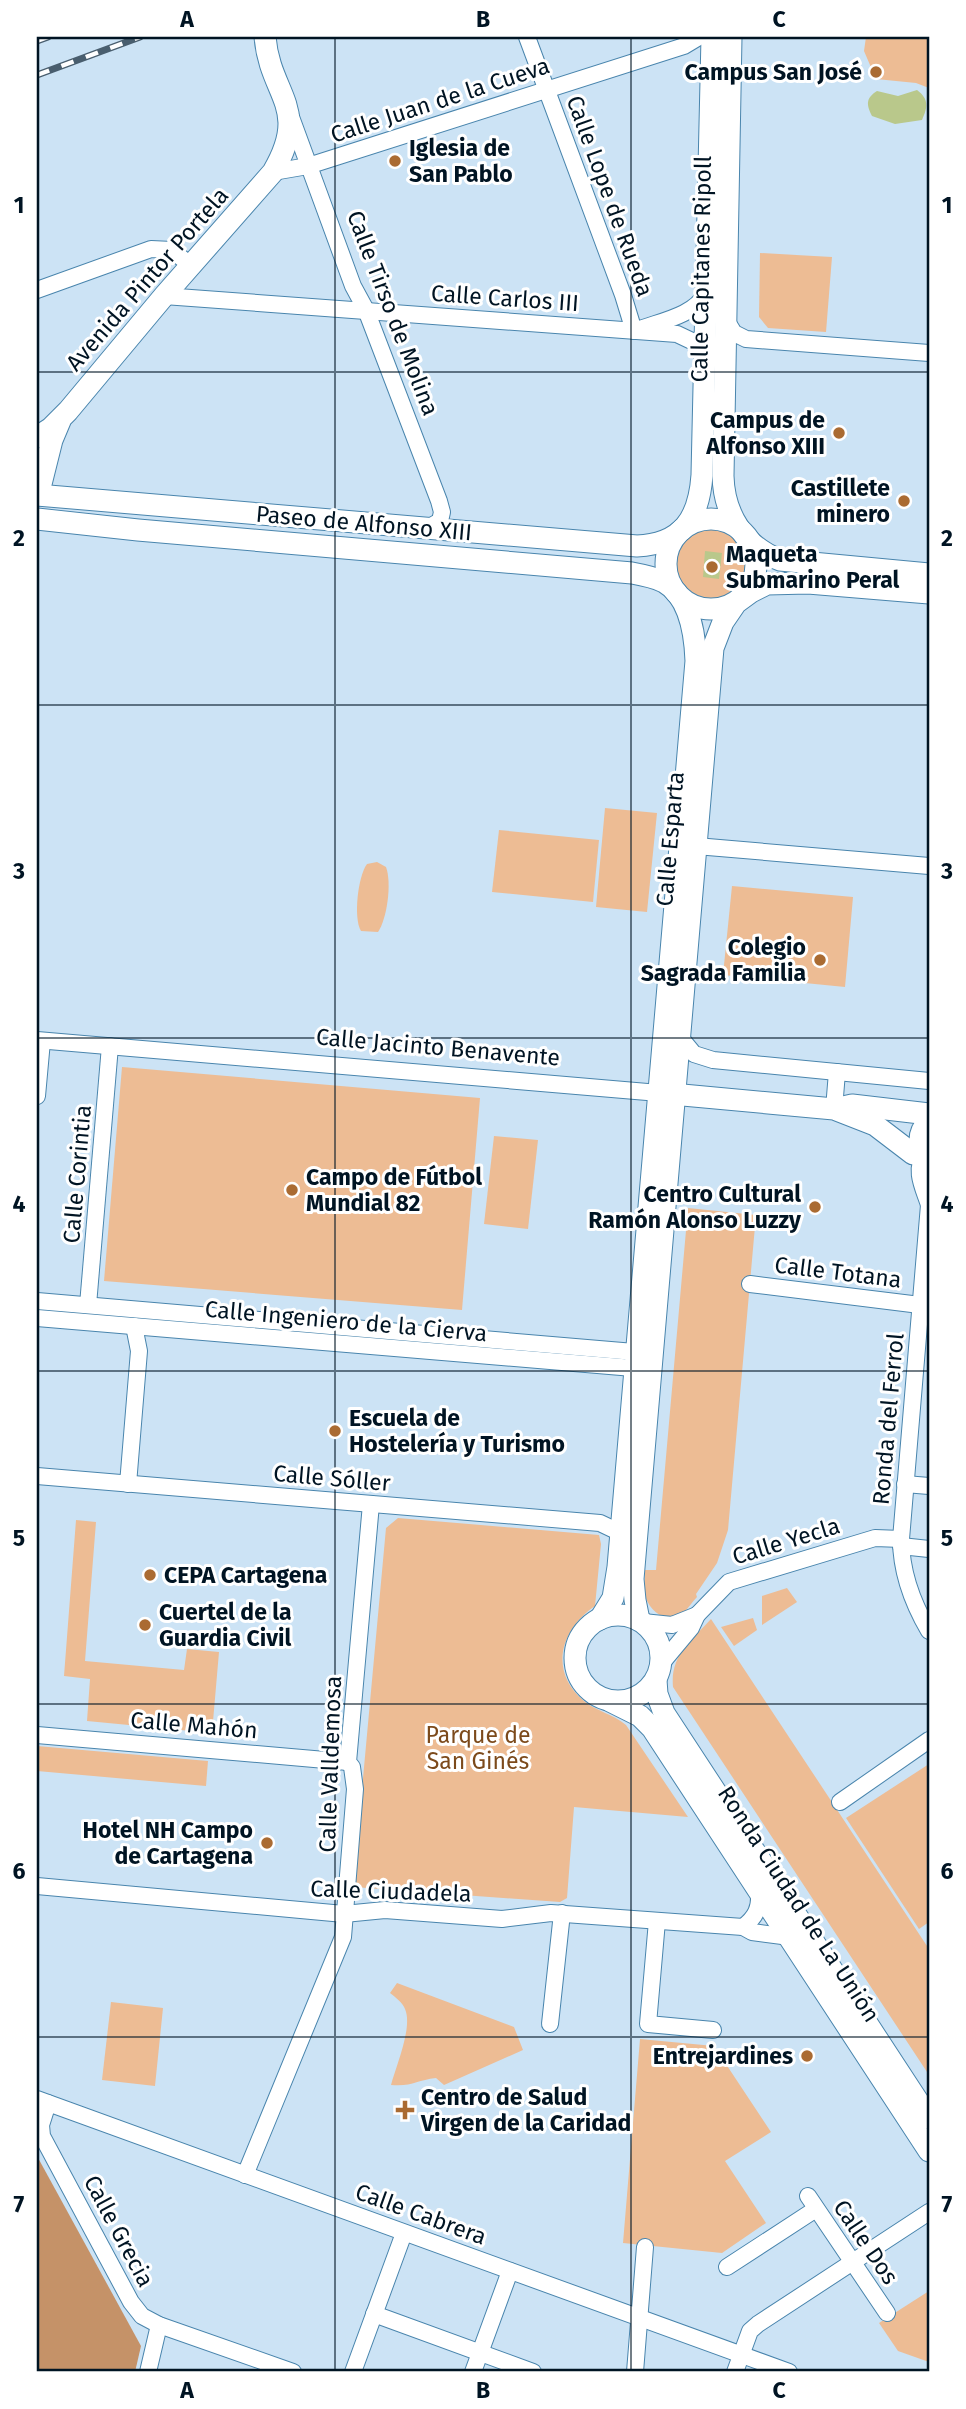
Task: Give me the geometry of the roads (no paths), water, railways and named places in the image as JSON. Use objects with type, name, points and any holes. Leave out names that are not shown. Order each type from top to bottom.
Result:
[{"type":"main road","name":"Calle Tirso de Molina","points":[[265,37],[289,112],[289,137],[285,152],[273,172]]},
{"type":"main road","points":[[270,58],[274,37]]},
{"type":"main road","name":"Calle Capitanes Ripoll","points":[[678,534],[694,514],[701,491],[712,37]]},
{"type":"main road","name":"Calle Capitanes Ripoll","points":[[731,37],[724,490],[729,513],[747,537]]},
{"type":"main road","name":"Avenida Pintor Portela","points":[[37,437],[61,419],[273,172]]},
{"type":"main road","name":"Avenida Pintor Portela","points":[[38,521],[39,489],[52,440],[61,419]]},
{"type":"main road","name":"Paseo de Alfonso XIII","points":[[39,489],[428,528],[637,545],[660,543],[678,534]]},
{"type":"main road","points":[[929,574],[790,562],[770,556],[732,525],[717,520],[693,523],[678,534],[668,550],[666,560],[669,579],[677,594],[695,607],[711,610],[726,607],[767,584],[787,582],[929,593]]},
{"type":"main road","name":"Paseo de Alfonso XIII","points":[[38,521],[612,570],[653,577],[677,594]]},
{"type":"main road","points":[[743,596],[753,581],[757,564],[753,546],[747,537]]},
{"type":"main road","name":"Calle Esparta","points":[[667,1094],[696,661],[696,641],[692,625],[677,594]]},
{"type":"main road","name":"Calle Esparta","points":[[667,1094],[680,1037],[713,648],[723,622],[743,596]]},
{"type":"main road","points":[[600,1619],[610,1604],[615,1589],[643,1361],[667,1094]]},
{"type":"main road","name":"Calle Jacinto Benavente","points":[[667,1094],[834,1109],[875,1125],[887,1132],[906,1151],[927,1157]]},
{"type":"main road","name":"Calle Jacinto Benavente","points":[[834,1109],[852,1105],[929,1114]]},
{"type":"main road","points":[[927,1157],[920,1137],[929,1121]]},
{"type":"main road","points":[[641,1621],[619,1615],[600,1619],[591,1624],[580,1637],[575,1663],[580,1679],[600,1697],[622,1701],[639,1696],[659,1672],[661,1649],[658,1640],[641,1621],[633,1579],[643,1361]]},
{"type":"main road","name":"Ronda Ciudad de La Unión","points":[[659,1672],[657,1694],[664,1713],[929,2118]]},
{"type":"main road","name":"Ronda Ciudad de La Unión","points":[[610,1700],[640,1716],[652,1728],[929,2151]]},
{"type":"street","name":"Calle Lope de Rueda","points":[[527,37],[634,331]]},
{"type":"street","name":"Calle Juan de la Cueva","points":[[273,172],[308,166],[684,46],[699,37]]},
{"type":"street","name":"Calle Tirso de Molina","points":[[289,112],[353,286],[366,310],[439,500],[442,512],[440,521],[428,528]]},
{"type":"street","points":[[37,290],[151,248],[172,250],[191,266]]},
{"type":"street","name":"Calle Carlos III","points":[[634,331],[684,312],[698,304],[706,293]]},
{"type":"street","name":"Calle Carlos III","points":[[164,296],[683,335],[696,343],[705,362]]},
{"type":"street","points":[[726,320],[734,333],[746,339],[929,353]]},
{"type":"street","points":[[696,846],[929,866]]},
{"type":"street","points":[[680,1037],[694,1054],[713,1060],[929,1082]]},
{"type":"street","points":[[37,1096],[39,1040]]},
{"type":"street","name":"Calle Jacinto Benavente","points":[[39,1040],[667,1094]]},
{"type":"street","name":"Calle Corintia","points":[[88,1305],[110,1046]]},
{"type":"street","points":[[834,1109],[837,1072]]},
{"type":"street","name":"Ronda del Ferrol","points":[[927,1157],[919,1163],[929,1205],[920,1305],[921,1387],[905,1484],[901,1543],[902,1563],[911,1596],[929,1631]]},
{"type":"street","name":"Calle Totana","points":[[750,1284],[920,1305]]},
{"type":"street","points":[[37,1301],[643,1361]]},
{"type":"street","name":"Calle Ingeniero de la Cierva","points":[[37,1318],[643,1361]]},
{"type":"street","points":[[128,1484],[139,1351],[134,1326]]},
{"type":"street","name":"Calle Sóller","points":[[37,1476],[600,1524],[621,1533]]},
{"type":"street","points":[[905,1484],[929,1486]]},
{"type":"street","name":"Calle Valldemosa","points":[[245,2175],[343,1937],[355,1789],[352,1767],[348,1762],[371,1504]]},
{"type":"street","name":"Calle Yecla","points":[[697,1615],[729,1582],[875,1538],[929,1549]]},
{"type":"street","points":[[641,1621],[672,1625],[697,1615]]},
{"type":"street","points":[[659,1672],[691,1628],[697,1615]]},
{"type":"street","name":"Calle Mahón","points":[[37,1735],[348,1762]]},
{"type":"street","points":[[840,1802],[929,1740]]},
{"type":"street","name":"Calle Ciudadela","points":[[37,1886],[344,1914],[385,1910],[502,1919],[562,1913],[743,1927],[751,1931],[790,1937]]},
{"type":"street","points":[[743,1927],[759,1908],[759,1892]]},
{"type":"street","points":[[551,2024],[562,1913]]},
{"type":"street","points":[[657,1921],[648,2024],[713,2030]]},
{"type":"street","name":"Calle Cabrera","points":[[43,2101],[789,2372]]},
{"type":"street","name":"Calle Grecia","points":[[43,2101],[42,2136],[131,2302],[142,2316],[159,2325],[293,2372]]},
{"type":"street","name":"Calle Dos","points":[[726,2267],[812,2202],[887,2312]]},
{"type":"street","points":[[734,2372],[750,2332],[758,2324],[929,2212]]},
{"type":"street","points":[[353,2372],[404,2233]]},
{"type":"street","points":[[635,2372],[645,2247]]},
{"type":"street","points":[[473,2372],[510,2271]]},
{"type":"street","points":[[374,2314],[533,2372]]},
{"type":"street","points":[[149,2372],[159,2325]]},
{"type":"railway","points":[[37,41],[48,37]]},
{"type":"railway","points":[[37,75],[140,37]]},
{"type":"place","name":"Campus San José","points":[[876,72]]},
{"type":"place","name":"Iglesia de San Pablo","points":[[395,161]]},
{"type":"place","name":"Campus de Alfonso XIII","points":[[839,433]]},
{"type":"place","name":"Castillete minero","points":[[904,501]]},
{"type":"place","name":"Maqueta Submarino Peral","points":[[712,567]]},
{"type":"place","name":"Colegio Sagrada Familia","points":[[820,960]]},
{"type":"place","name":"Campo de Fútbol Mundial 82","points":[[292,1190]]},
{"type":"place","name":"Centro Cultural Ramón Alonso Luzzy","points":[[815,1207]]},
{"type":"place","name":"Escuela de Hostelería y Turismo","points":[[335,1431]]},
{"type":"place","name":"CEPA Cartagena","points":[[150,1575]]},
{"type":"place","name":"Cuertel de la Guardia Civil","points":[[145,1625]]},
{"type":"place","name":"Hotel NH Campo de Cartagena","points":[[267,1843]]},
{"type":"place","name":"Entrejardines","points":[[807,2056]]},
{"type":"place","name":"Centro de Salud Virgen de la Caridad","points":[[405,2110]]},
{"type":"park label","name":"Parque de San Ginés","points":[[478,1748]]}]
